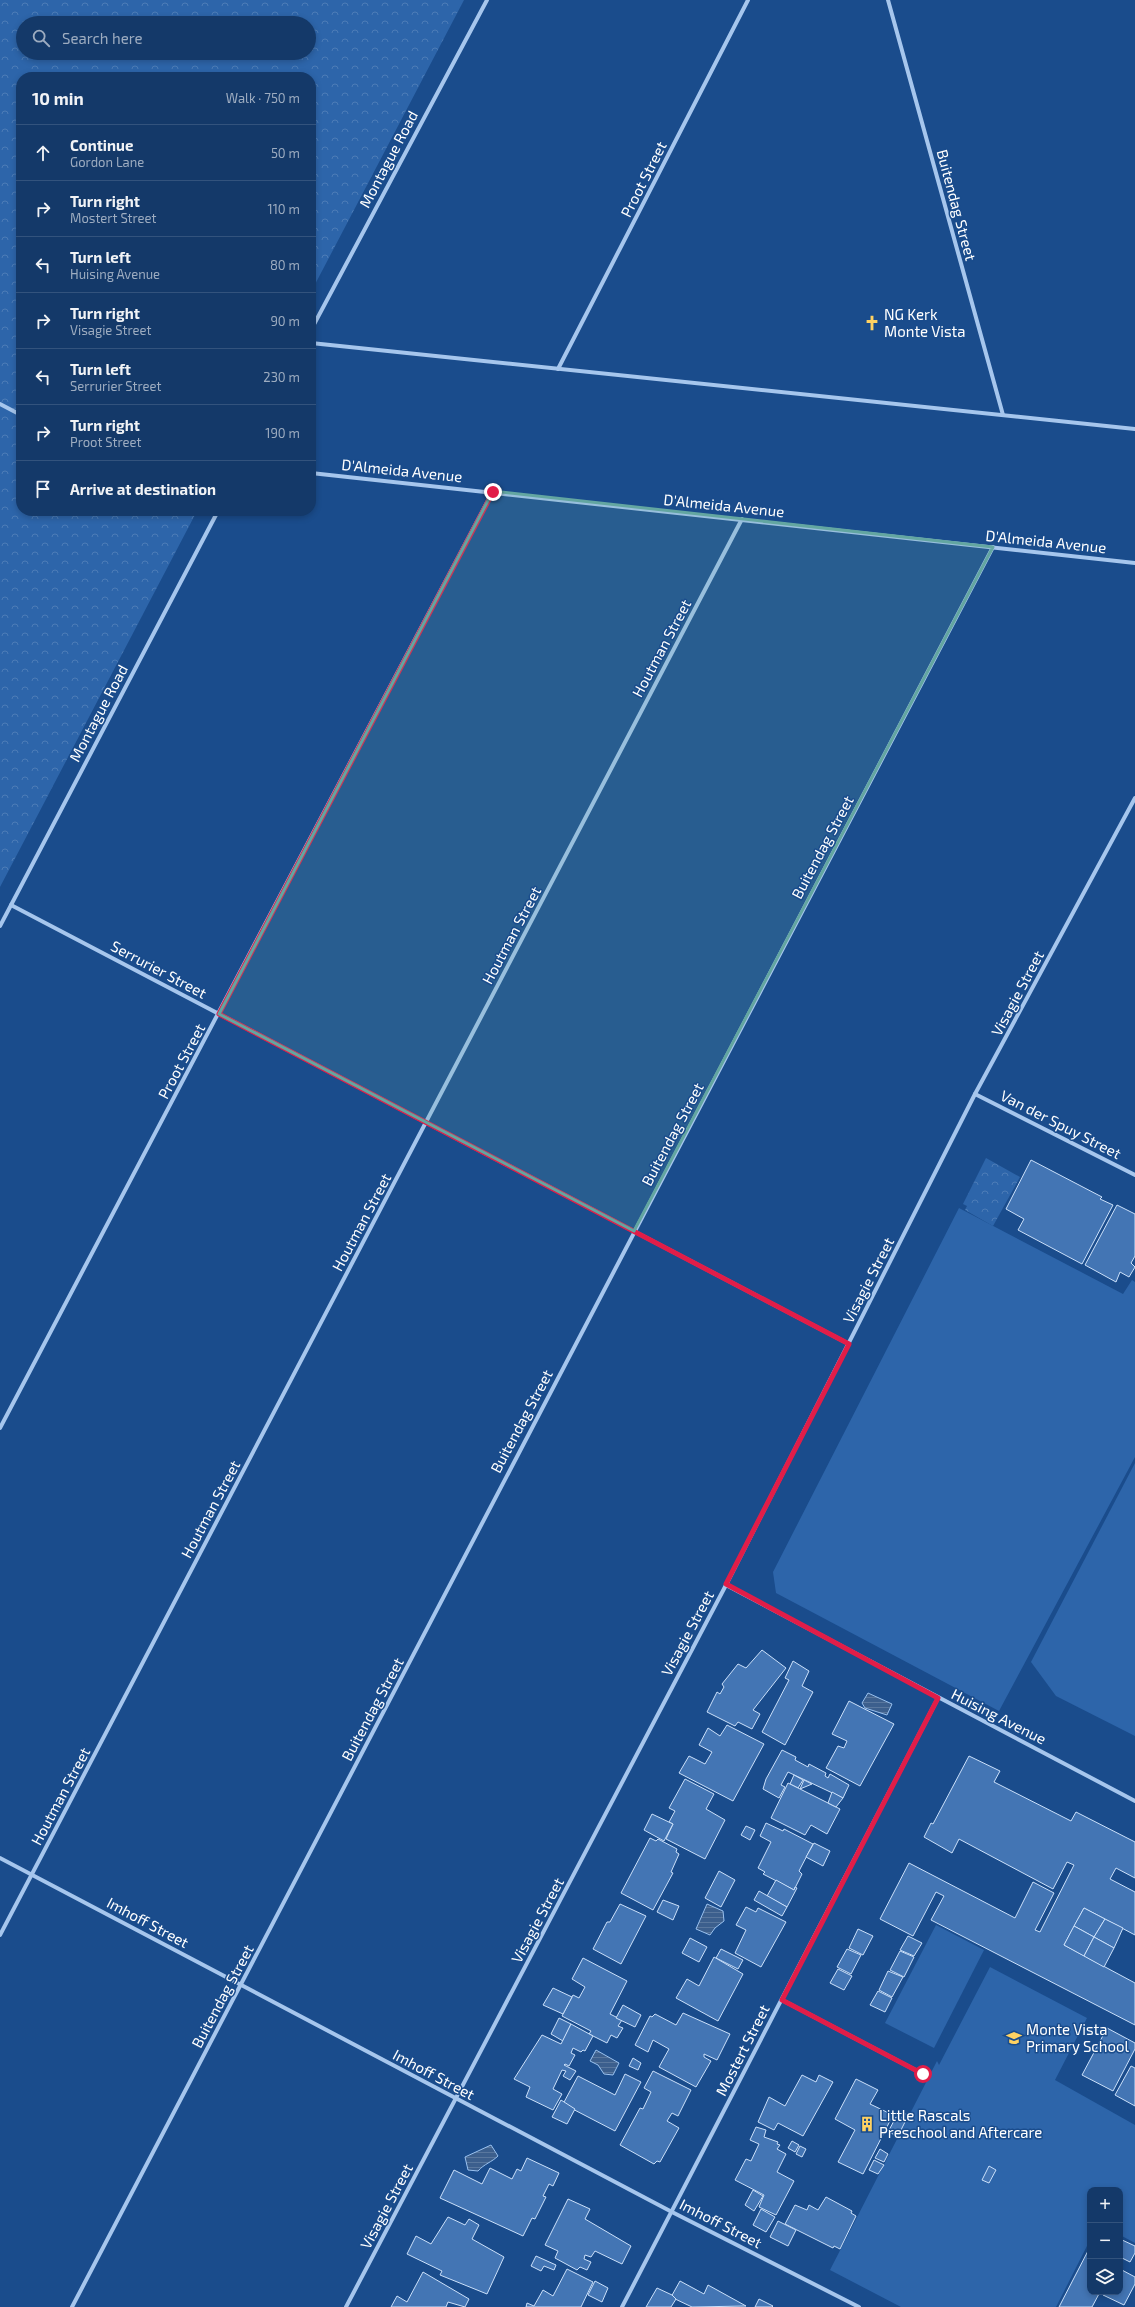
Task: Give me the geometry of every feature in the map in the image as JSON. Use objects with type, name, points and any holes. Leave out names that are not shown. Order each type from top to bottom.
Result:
[{"type":"street","name":"Montague Road","points":[[316,321],[487,0]]},
{"type":"street","name":"Proot Street","points":[[558,369],[748,0]]},
{"type":"street","name":"Buitendag Street","points":[[888,0],[1002,416]]},
{"type":"street","points":[[316,344],[1135,429]]},
{"type":"street","points":[[0,404],[16,412]]},
{"type":"street","name":"D'Almeida Avenue","points":[[316,474],[1135,563]]},
{"type":"street","name":"Proot Street","points":[[0,1428],[493,492]]},
{"type":"street","name":"Montague Road","points":[[0,926],[215,516]]},
{"type":"street","name":"Houtman Street","points":[[0,1935],[742,519]]},
{"type":"street","name":"Buitendag Street","points":[[72,2307],[993,547]]},
{"type":"street","name":"Visagie Street","points":[[346,2307],[726,1584],[976,1094],[1135,798]]},
{"type":"street","name":"Serrurier Street","points":[[12,905],[849,1344]]},
{"type":"street","name":"Van der Spuy Street","points":[[976,1094],[1135,1176]]},
{"type":"street","name":"Huising Avenue","points":[[726,1584],[938,1698],[1135,1801]]},
{"type":"street","name":"Mostert Street","points":[[622,2307],[938,1698]]},
{"type":"street","name":"Imhoff Street","points":[[0,1858],[672,2212],[859,2307]]},
{"type":"street","points":[[782,2000],[923,2074]]},
{"type":"highlighted area","points":[[493,491],[993,547],[634,1231],[219,1014]]},
{"type":"green space","points":[[0,0],[464,0],[316,282],[316,72],[16,72],[16,516],[194,516],[0,887]]},
{"type":"green space","points":[[986,1158],[1020,1177],[993,1226],[965,1210],[967,1206],[963,1204]]},
{"type":"green space","points":[[959,1208],[1123,1294],[1132,1280],[1135,1282],[1135,1457],[999,1711],[776,1593],[773,1572]]},
{"type":"green space","points":[[1135,1463],[1135,1736],[1056,1696],[1031,1662]]},
{"type":"green space","points":[[936,1925],[984,1950],[934,2048],[885,2023]]},
{"type":"green space","points":[[990,1967],[1087,2018],[1055,2080],[1135,2125],[1135,2243],[1123,2237],[1123,2187],[1087,2187],[1087,2246],[1056,2307],[901,2307],[830,2270],[937,2061],[939,2065]]},
{"type":"shaded area","points":[[868,1693],[892,1704],[887,1715],[865,1708],[862,1703]]},
{"type":"shaded area","points":[[707,1904],[723,1911],[724,1921],[715,1928],[710,1935],[696,1929]]},
{"type":"shaded area","points":[[596,2050],[619,2063],[613,2075],[604,2074],[598,2065],[590,2061]]},
{"type":"shaded area","points":[[491,2145],[498,2156],[478,2171],[468,2170],[465,2157]]},
{"type":"building","points":[[1031,1160],[1102,1197],[1100,1199],[1113,1205],[1082,1264],[1018,1230],[1024,1219],[1006,1209]]},
{"type":"building","points":[[1117,1205],[1135,1214],[1135,1256],[1131,1263],[1135,1267],[1129,1277],[1120,1272],[1116,1282],[1085,1265]]},
{"type":"building","points":[[762,1650],[786,1668],[753,1710],[760,1714],[752,1729],[738,1722],[735,1726],[707,1712],[717,1692],[720,1694],[724,1687],[722,1684],[738,1664],[746,1668]]},
{"type":"building","points":[[793,1661],[809,1671],[802,1686],[813,1692],[785,1745],[762,1732],[789,1680],[785,1678]]},
{"type":"building","points":[[849,1701],[894,1724],[860,1786],[826,1768],[838,1746],[844,1748],[847,1741],[832,1734]]},
{"type":"building","points":[[727,1725],[764,1744],[733,1801],[679,1773],[689,1756],[705,1764],[712,1752],[699,1745],[708,1728],[720,1736]]},
{"type":"building","points":[[782,1750],[796,1757],[795,1760],[808,1767],[809,1764],[826,1773],[825,1776],[828,1778],[830,1774],[849,1785],[843,1798],[788,1772],[781,1785],[785,1787],[779,1798],[763,1789],[766,1779]]},
{"type":"building","name":"Monte Vista Primary School","points":[[969,1756],[1000,1771],[994,1782],[1071,1821],[1076,1812],[1135,1842],[1135,1878],[1116,1868],[1110,1879],[1135,1892],[1135,1935],[1084,1908],[1064,1945],[1135,1983],[1135,2025],[931,1920],[944,1896],[936,1892],[913,1936],[880,1919],[909,1863],[1015,1918],[1033,1882],[1054,1893],[1035,1930],[1040,1932],[1074,1865],[1067,1862],[1053,1889],[959,1839],[952,1853],[924,1837],[931,1823],[933,1824]]},
{"type":"building","points":[[794,1775],[803,1780],[798,1788],[790,1784]]},
{"type":"building","points":[[685,1779],[714,1794],[706,1809],[725,1820],[705,1859],[666,1839],[673,1824],[669,1822],[675,1811],[669,1808]]},
{"type":"building","points":[[804,1780],[812,1784],[800,1789]]},
{"type":"building","points":[[788,1783],[840,1809],[827,1834],[811,1825],[805,1835],[771,1818]]},
{"type":"building","points":[[832,1792],[843,1798],[836,1807],[828,1803]]},
{"type":"building","points":[[652,1814],[673,1824],[664,1841],[644,1830]]},
{"type":"building","points":[[766,1823],[783,1831],[784,1829],[813,1844],[799,1871],[802,1874],[794,1890],[763,1874],[765,1872],[758,1868],[771,1842],[760,1836]]},
{"type":"building","points":[[746,1826],[755,1830],[750,1840],[741,1835]]},
{"type":"building","points":[[650,1838],[656,1841],[658,1839],[677,1849],[676,1852],[679,1854],[671,1872],[673,1873],[653,1910],[621,1893]]},
{"type":"building","points":[[814,1843],[830,1851],[823,1866],[806,1857]]},
{"type":"building","points":[[719,1871],[735,1880],[721,1907],[705,1898]]},
{"type":"building","points":[[776,1880],[794,1890],[795,1887],[797,1888],[787,1907],[767,1896]]},
{"type":"building","points":[[759,1891],[787,1907],[782,1916],[754,1900]]},
{"type":"building","points":[[663,1900],[679,1906],[673,1920],[657,1912]]},
{"type":"building","points":[[620,1904],[646,1916],[621,1964],[593,1949],[607,1922],[610,1922]]},
{"type":"building","points":[[746,1907],[756,1912],[758,1908],[786,1922],[761,1967],[735,1953],[746,1930],[736,1925]]},
{"type":"building","points":[[1084,1908],[1105,1919],[1094,1937],[1074,1926]]},
{"type":"building","points":[[1105,1919],[1123,1928],[1114,1948],[1094,1937]]},
{"type":"building","points":[[1074,1926],[1094,1937],[1084,1956],[1064,1945]]},
{"type":"building","points":[[858,1929],[873,1936],[863,1955],[849,1948]]},
{"type":"building","points":[[908,1936],[922,1943],[914,1956],[900,1950]]},
{"type":"building","points":[[1094,1937],[1114,1948],[1104,1967],[1084,1956]]},
{"type":"building","points":[[690,1938],[707,1947],[699,1962],[682,1953]]},
{"type":"building","points":[[721,1949],[743,1960],[738,1969],[716,1958]]},
{"type":"building","points":[[847,1949],[861,1955],[851,1974],[837,1967]]},
{"type":"building","points":[[900,1951],[914,1957],[904,1977],[890,1970]]},
{"type":"building","points":[[714,1957],[743,1974],[718,2021],[676,1998],[687,1979],[699,1986]]},
{"type":"building","points":[[583,1958],[627,1981],[610,2014],[622,2020],[618,2026],[623,2028],[617,2038],[611,2035],[607,2043],[589,2034],[591,2031],[562,2016],[573,1995],[579,1998],[585,1987],[572,1979]]},
{"type":"building","points":[[838,1969],[852,1976],[844,1990],[830,1983]]},
{"type":"building","points":[[888,1971],[903,1977],[892,1997],[879,1990]]},
{"type":"building","points":[[553,1988],[572,1997],[563,2014],[543,2005]]},
{"type":"building","points":[[878,1991],[892,1998],[885,2012],[870,2005]]},
{"type":"building","points":[[623,2005],[641,2015],[635,2027],[616,2018]]},
{"type":"building","points":[[683,2013],[730,2034],[717,2060],[704,2054],[704,2057],[711,2061],[696,2087],[659,2067],[669,2049],[653,2040],[648,2052],[635,2045],[650,2016],[652,2017],[655,2014],[676,2025]]},
{"type":"building","points":[[559,2018],[571,2024],[563,2041],[551,2034]]},
{"type":"building","points":[[571,2024],[593,2036],[585,2051],[583,2050],[581,2052],[573,2048],[571,2053],[575,2055],[569,2066],[564,2065],[576,2071],[570,2080],[563,2076],[566,2071],[562,2070],[553,2089],[562,2094],[553,2110],[526,2097],[530,2087],[514,2079],[542,2035],[561,2044]]},
{"type":"building","points":[[1107,2028],[1135,2043],[1135,2049],[1113,2091],[1082,2075]]},
{"type":"building","points":[[633,2058],[641,2063],[638,2070],[629,2066]]},
{"type":"building","points":[[1131,2066],[1135,2068],[1135,2106],[1115,2095]]},
{"type":"building","points":[[653,2071],[691,2090],[678,2116],[672,2113],[667,2121],[679,2128],[660,2162],[657,2161],[654,2164],[620,2145],[640,2108],[643,2109],[651,2092],[644,2088]]},
{"type":"building","points":[[625,2074],[641,2082],[615,2131],[563,2104],[578,2076],[615,2095]]},
{"type":"building","points":[[802,2075],[816,2082],[819,2075],[833,2082],[803,2136],[778,2123],[774,2130],[758,2122],[769,2097],[785,2106]]},
{"type":"building","name":"Little Rascals Preschool and Aftercare","points":[[856,2079],[878,2090],[870,2104],[893,2115],[863,2174],[838,2162],[855,2130],[835,2119]]},
{"type":"building","points":[[561,2100],[575,2109],[567,2124],[552,2117]]},
{"type":"building","points":[[904,2113],[909,2116],[907,2121],[901,2119]]},
{"type":"building","points":[[896,2117],[905,2122],[898,2136],[888,2132]]},
{"type":"building","points":[[756,2127],[766,2130],[764,2137],[778,2142],[777,2144],[780,2145],[777,2149],[786,2154],[777,2172],[794,2181],[776,2215],[759,2207],[764,2195],[735,2180],[746,2159],[751,2161],[759,2144],[750,2140]]},
{"type":"building","points":[[792,2141],[799,2145],[795,2152],[788,2148]]},
{"type":"building","points":[[800,2146],[806,2149],[802,2157],[796,2154]]},
{"type":"building","points":[[880,2149],[888,2154],[884,2162],[875,2158]]},
{"type":"building","points":[[527,2158],[559,2173],[553,2186],[549,2184],[543,2196],[546,2197],[535,2219],[532,2218],[523,2236],[440,2198],[454,2170],[482,2184],[490,2168],[512,2179],[517,2169],[521,2171]]},
{"type":"building","points":[[874,2160],[884,2165],[878,2174],[869,2170]]},
{"type":"building","points":[[989,2166],[996,2170],[989,2183],[982,2180]]},
{"type":"building","points":[[753,2190],[763,2196],[754,2211],[745,2205]]},
{"type":"building","points":[[826,2197],[852,2211],[851,2213],[856,2216],[840,2249],[834,2246],[833,2248],[785,2224],[795,2205],[807,2210],[809,2205],[818,2210]]},
{"type":"building","points":[[568,2199],[590,2209],[585,2219],[631,2246],[622,2264],[595,2251],[591,2257],[585,2255],[584,2259],[591,2262],[587,2270],[580,2267],[577,2270],[555,2258],[558,2251],[545,2245]]},
{"type":"building","points":[[761,2209],[775,2217],[766,2232],[753,2225]]},
{"type":"building","points":[[448,2217],[465,2225],[469,2219],[479,2225],[472,2239],[504,2257],[487,2294],[440,2275],[442,2271],[407,2254],[416,2236],[431,2244]]},
{"type":"building","points":[[778,2221],[796,2230],[788,2246],[770,2237]]},
{"type":"building","points":[[1123,2240],[1135,2246],[1135,2253],[1130,2262],[1123,2258]]},
{"type":"building","points":[[1087,2253],[1087,2295],[1098,2295],[1092,2307],[1059,2307]]},
{"type":"building","points":[[536,2256],[556,2265],[554,2270],[544,2266],[541,2271],[531,2266]]},
{"type":"building","points":[[567,2269],[593,2282],[581,2307],[526,2307],[527,2303],[534,2306],[543,2290],[553,2296]]},
{"type":"building","points":[[1123,2271],[1135,2277],[1135,2284],[1124,2305],[1103,2295],[1123,2295]]},
{"type":"building","points":[[423,2272],[469,2299],[465,2307],[448,2302],[446,2307],[391,2307],[397,2296],[407,2302]]},
{"type":"building","points":[[595,2281],[608,2288],[602,2302],[588,2295]]},
{"type":"building","points":[[680,2281],[704,2294],[708,2285],[746,2306],[692,2307],[671,2297]]},
{"type":"building","points":[[657,2288],[672,2295],[676,2299],[671,2307],[646,2307]]},
{"type":"building","points":[[759,2299],[773,2306],[755,2307]]},
{"type":"place","name":"NG Kerk Monte Vista","points":[[872,323]]},
{"type":"place","name":"Monte Vista Primary School","points":[[1014,2038]]},
{"type":"place","name":"Little Rascals Preschool and Aftercare","points":[[867,2124]]},
{"type":"route","points":[[493,492],[219,1014],[849,1344],[726,1584],[938,1698],[782,2000],[923,2074]]}]
